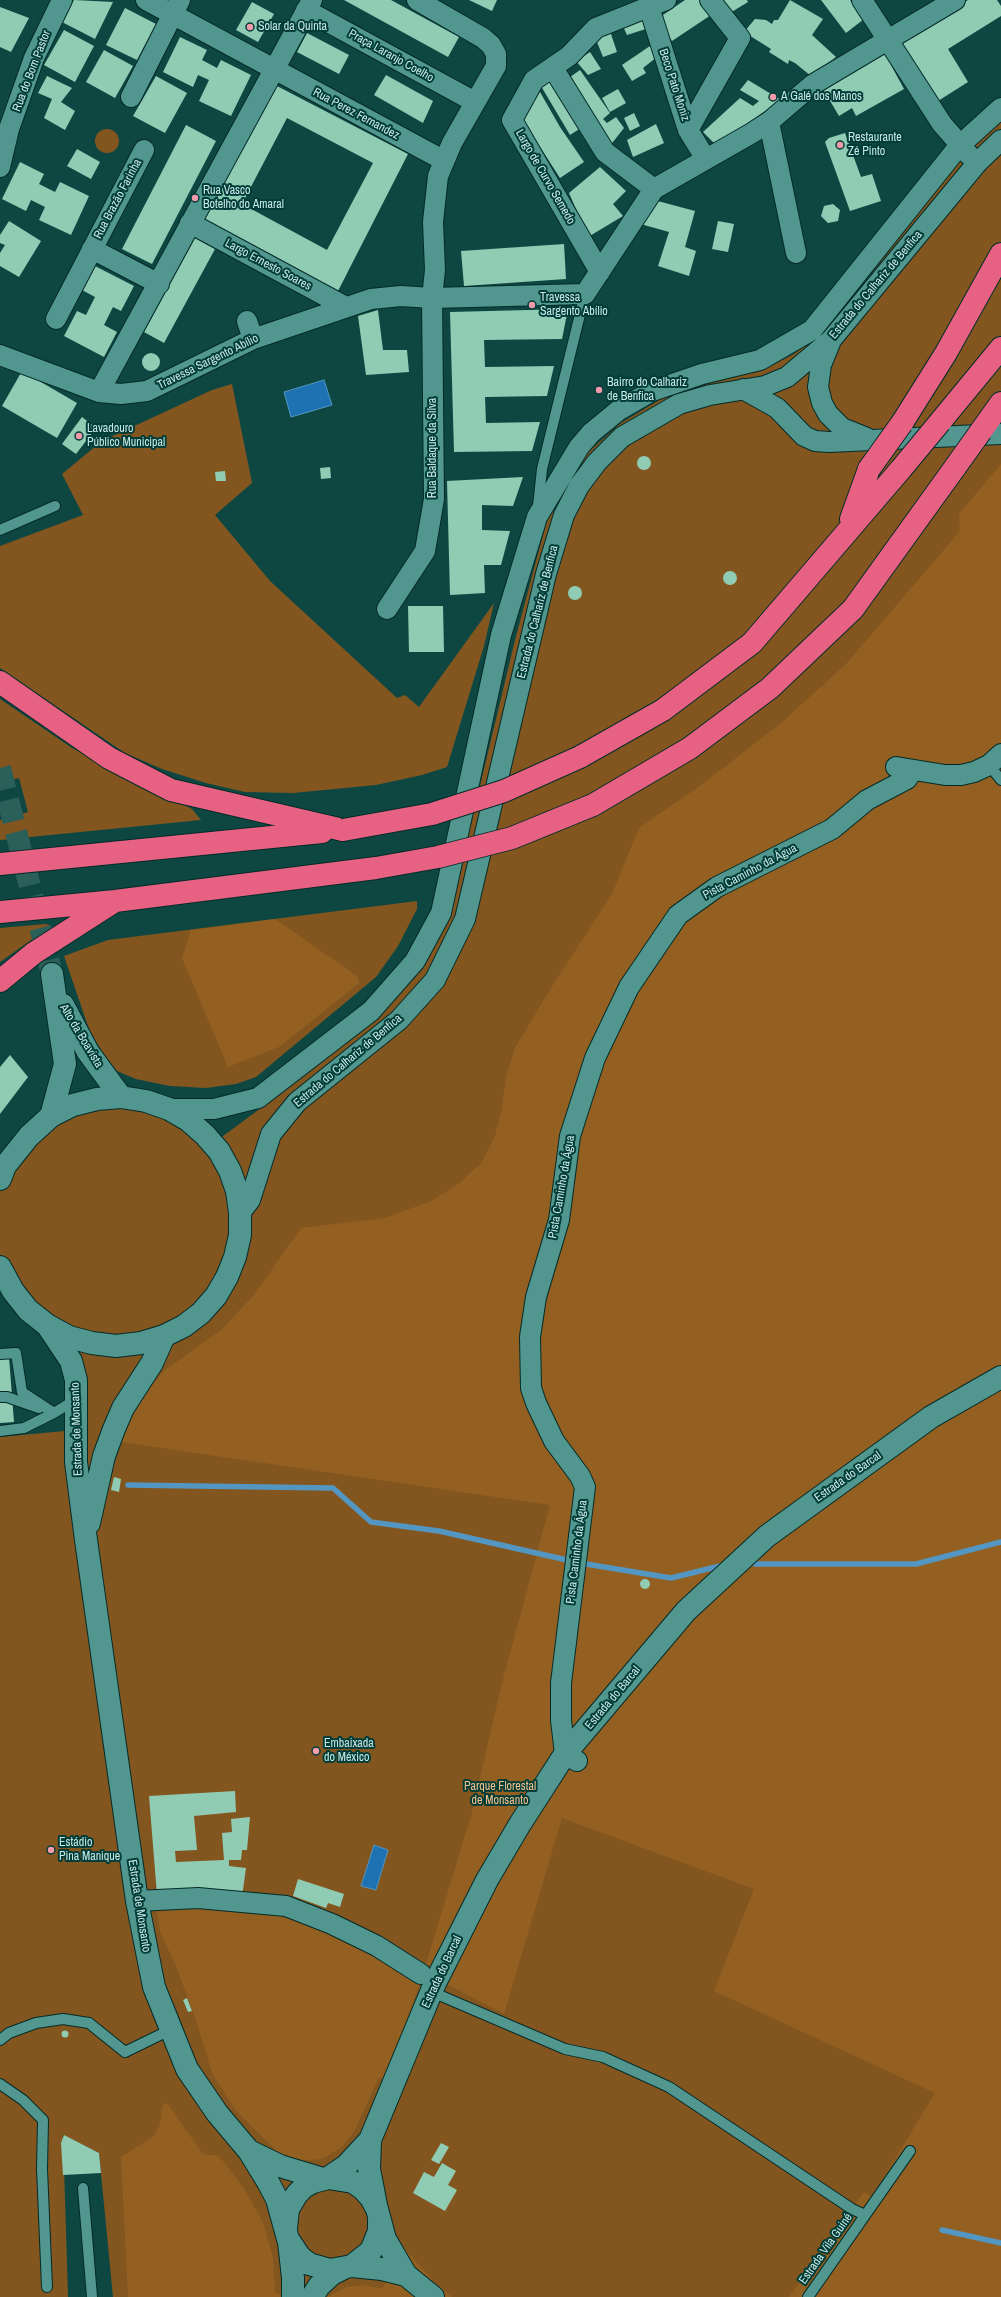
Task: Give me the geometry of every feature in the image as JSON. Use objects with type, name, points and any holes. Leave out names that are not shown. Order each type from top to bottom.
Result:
[{"type":"highway","points":[[848,530],[869,469],[902,423],[946,353],[1001,254]]},
{"type":"highway","points":[[0,864],[343,830],[432,814],[504,791],[580,756],[663,710],[752,643],[901,469],[1001,348]]},
{"type":"highway","points":[[0,912],[115,901],[376,868],[438,857],[512,838],[593,805],[690,748],[770,688],[852,610],[956,466],[997,419]]},
{"type":"highway","points":[[0,682],[108,758],[171,790],[343,830]]},
{"type":"highway","points":[[0,981],[34,953],[115,901]]},
{"type":"street","name":"Rua do Bom Pastor","points":[[0,167],[10,129],[34,58],[62,0]]},
{"type":"street","name":"Rua Perez Fernandez","points":[[146,0],[176,7],[274,70],[444,160]]},
{"type":"street","points":[[417,0],[483,38],[491,45],[496,54],[496,66],[444,160],[438,176],[434,201],[435,270],[432,298]]},
{"type":"street","points":[[688,130],[740,38],[710,0]]},
{"type":"street","points":[[862,0],[942,124],[959,146],[978,162]]},
{"type":"street","name":"Estrada do Calhariz de Benfica","points":[[585,294],[654,189],[769,122],[812,85],[887,39],[955,0]]},
{"type":"street","points":[[654,189],[605,152],[553,68],[569,56],[596,28],[658,3]]},
{"type":"street","name":"Beco Pato Moniz","points":[[658,3],[688,130],[706,159]]},
{"type":"street","points":[[100,392],[309,5]]},
{"type":"street","name":"Praça Laranjo Coelho","points":[[309,5],[475,102]]},
{"type":"street","points":[[130,97],[176,7]]},
{"type":"street","name":"Largo de Curvo Semedo","points":[[553,68],[534,80],[512,120],[600,272]]},
{"type":"street","name":"Estrada do Calhariz de Benfica","points":[[169,1109],[214,1109],[258,1098],[371,1011],[415,961],[441,913],[501,635],[537,517],[579,448],[591,433],[619,410],[652,391],[668,384],[760,360],[812,330],[959,146],[1001,108]]},
{"type":"street","points":[[769,122],[796,253]]},
{"type":"street","name":"Estrada do Calhariz de Benfica","points":[[240,1213],[250,1200],[271,1134],[297,1102],[400,1020],[435,980],[465,919],[546,574],[564,515],[579,486],[596,462],[622,438],[679,404],[710,395],[765,386],[787,377],[831,340],[978,162],[1001,140]]},
{"type":"street","name":"Rua Brazão Farinha","points":[[56,318],[144,150]]},
{"type":"street","name":"Largo Ernesto Soares","points":[[190,223],[346,307]]},
{"type":"street","name":"Rua Brazão Farinha","points":[[92,249],[159,284]]},
{"type":"street","name":"Travessa Sargento Abílio","points":[[0,355],[100,392],[121,394],[147,391],[250,330],[346,307],[371,299],[401,296],[432,298],[585,294]]},
{"type":"street","name":"Rua Baldaque da Silva","points":[[388,610],[425,551],[434,499],[432,298]]},
{"type":"street","points":[[831,340],[821,365],[818,387],[822,402],[828,414],[842,428],[872,441]]},
{"type":"street","points":[[744,389],[776,408],[804,436],[815,441],[872,441],[997,419]]},
{"type":"street","name":"Pista Caminho da Água","points":[[571,1758],[561,1720],[561,1683],[585,1487],[580,1476],[554,1441],[536,1403],[531,1388],[530,1337],[536,1297],[559,1220],[570,1136],[595,1058],[629,987],[678,915],[717,887],[832,829],[867,800],[907,779],[904,769],[945,775],[961,775],[997,766]]},
{"type":"street","name":"Alto da Boavista","points":[[51,1116],[65,1064],[54,984],[88,1052],[122,1097]]},
{"type":"street","points":[[0,1267],[13,1291],[28,1310],[47,1325],[69,1337],[92,1344],[116,1346],[140,1344],[164,1336],[189,1322],[216,1296],[227,1277],[235,1257],[240,1235],[240,1213],[237,1191],[230,1171],[219,1152],[205,1135],[188,1120],[169,1109],[146,1101],[122,1097],[97,1099],[73,1105],[51,1116],[29,1136],[2,1172]]},
{"type":"street","points":[[0,1300],[28,1310]]},
{"type":"street","name":"Estrada de Monsanto","points":[[47,1325],[71,1361],[77,1399],[74,1425],[76,1462],[137,1901],[154,1987],[170,2030],[188,2069],[217,2113],[249,2151],[278,2199],[287,2233],[296,2253],[309,2264],[330,2270],[347,2268],[382,2269],[406,2275]]},
{"type":"street","name":"Estrada de Monsanto","points":[[86,1540],[104,1456],[114,1429],[123,1408],[152,1363],[164,1336]]},
{"type":"street","name":"Estrada do Barcal","points":[[370,2140],[426,1983],[520,1824],[686,1611],[767,1536],[931,1417],[1001,1377]]},
{"type":"street","points":[[137,1901],[198,1898],[286,1906],[332,1924],[378,1946],[426,1983]]},
{"type":"street","points":[[293,2297],[293,2278],[287,2233],[288,2210],[297,2194],[309,2184],[326,2178],[346,2166],[370,2140]]},
{"type":"street","points":[[312,2297],[319,2286],[332,2274],[347,2268],[371,2251],[379,2231],[378,2214],[369,2169],[370,2140]]},
{"type":"street","name":"Estrada de Monsanto","points":[[249,2151],[280,2166],[326,2178],[347,2180],[363,2189],[371,2198],[378,2214],[385,2238],[406,2275],[433,2297]]},
{"type":"lane","name":"Estrada do Calhariz de Benfica","points":[[537,517],[542,469],[585,294]]},
{"type":"lane","points":[[0,530],[55,506]]},
{"type":"lane","points":[[0,1354],[16,1353],[22,1392],[54,1413]]},
{"type":"lane","points":[[0,1397],[7,1396],[54,1413]]},
{"type":"lane","points":[[0,1431],[24,1428],[54,1413],[77,1399]]},
{"type":"lane","points":[[426,1983],[564,2049],[603,2057],[669,2087],[852,2209],[865,2215]]},
{"type":"lane","points":[[0,2040],[10,2033],[36,2023],[63,2019],[89,2023],[125,2052],[170,2030]]},
{"type":"lane","points":[[0,2084],[23,2100],[43,2120],[42,2169],[47,2287]]},
{"type":"lane","name":"Estrada Vila Guiné","points":[[808,2297],[910,2151]]},
{"type":"lane","points":[[83,2188],[92,2297]]},
{"type":"green space","name":"Parque Florestal de Monsanto","points":[[1001,121],[1001,2297],[113,2297],[99,2153],[63,2135],[68,2297],[0,2297],[0,1437],[65,1431],[65,1434],[79,1383],[0,1280],[0,1183],[65,1111],[136,1104],[215,1142],[303,1077],[376,1018],[455,890],[515,640],[546,524],[558,496],[586,454],[621,423],[661,399],[703,385],[763,370],[794,354],[819,336],[840,314],[953,169],[977,142]]},
{"type":"green space","points":[[107,129],[116,132],[119,141],[116,150],[107,153],[98,150],[95,141],[98,132]]},
{"type":"green space","points":[[232,384],[252,483],[215,515],[270,581],[397,698],[405,695],[419,707],[494,603],[484,646],[447,767],[422,775],[376,785],[293,793],[245,792],[206,783],[162,769],[125,753],[0,668],[0,546],[83,515],[62,474],[102,441],[212,390]]},
{"type":"green space","points":[[1001,464],[1001,2297],[789,2297],[864,2192],[872,2197],[935,2093],[714,1991],[754,1889],[562,1818],[504,2014],[424,1972],[385,2080],[379,2077],[354,2132],[342,2147],[322,2159],[295,2161],[278,2152],[237,2112],[212,2073],[196,2020],[176,1966],[160,1932],[156,1904],[242,1897],[424,1971],[472,1812],[502,1683],[550,1505],[121,1442],[130,1416],[150,1387],[165,1370],[221,1330],[254,1295],[301,1228],[385,1218],[431,1201],[460,1183],[482,1162],[495,1136],[502,1108],[506,1077],[515,1048],[551,988],[612,894],[639,828],[701,785],[780,724],[846,664],[960,531],[959,514]]},
{"type":"green space","points":[[0,699],[72,748],[192,809],[201,820],[0,840],[0,820],[28,812],[19,778],[0,783]]},
{"type":"green space","points":[[417,901],[417,909],[398,946],[376,977],[256,1077],[236,1084],[206,1088],[170,1086],[136,1079],[117,1071],[105,1056],[90,1032],[64,956],[108,940]]},
{"type":"green space","points":[[275,919],[357,976],[359,983],[279,1047],[228,1067],[182,958],[191,930]]},
{"type":"green space","points":[[46,924],[51,926],[0,962],[0,928]]},
{"type":"green space","points":[[167,2103],[203,2154],[219,2156],[243,2187],[263,2222],[273,2258],[275,2293],[294,2297],[128,2297],[121,2157],[153,2137],[160,2125],[162,2106]]},
{"type":"green space","points":[[404,2248],[433,2281],[452,2297],[327,2297],[346,2287],[365,2285],[382,2289]]},
{"type":"water","points":[[324,380],[332,405],[291,417],[284,392]]},
{"type":"water","points":[[374,1845],[388,1850],[376,1890],[361,1886]]},
{"type":"building","points":[[74,0],[113,2],[95,39],[62,22]]},
{"type":"building","points":[[344,0],[391,0],[459,37],[448,57]]},
{"type":"building","points":[[469,0],[497,0],[492,11]]},
{"type":"building","points":[[685,0],[701,0],[711,15],[672,41],[657,19]]},
{"type":"building","points":[[721,0],[747,0],[748,2],[730,13]]},
{"type":"building","points":[[790,0],[823,19],[812,35],[836,57],[811,76],[795,63],[789,60],[788,64],[769,52],[771,49],[744,32],[755,19],[766,20],[772,24],[774,20],[778,20]]},
{"type":"building","points":[[821,0],[850,0],[864,19],[846,33]]},
{"type":"building","points":[[968,0],[997,0],[1001,6],[1001,16],[948,49],[968,82],[938,101],[901,42]]},
{"type":"building","points":[[252,2],[274,14],[258,42],[236,30]]},
{"type":"building","points":[[0,7],[29,18],[11,52],[0,47]]},
{"type":"building","points":[[125,8],[156,24],[137,60],[106,45]]},
{"type":"building","points":[[646,13],[652,27],[627,35],[621,22]]},
{"type":"building","points":[[609,28],[617,52],[603,57],[595,37]]},
{"type":"building","points":[[64,30],[94,46],[75,82],[44,65]]},
{"type":"building","points":[[307,33],[349,55],[339,74],[297,52]]},
{"type":"building","points":[[180,37],[207,50],[202,60],[217,68],[221,60],[251,75],[231,116],[199,101],[209,80],[198,75],[193,87],[163,72]]},
{"type":"building","points":[[650,46],[657,57],[643,68],[646,73],[632,81],[622,65]]},
{"type":"building","points":[[104,50],[133,66],[115,98],[86,82]]},
{"type":"building","points":[[590,52],[601,69],[588,75],[576,61]]},
{"type":"building","points":[[885,54],[904,89],[856,116],[852,108],[839,116],[823,89]]},
{"type":"building","points":[[580,70],[610,113],[603,119],[607,123],[616,117],[624,128],[609,147],[566,80]]},
{"type":"building","points":[[552,72],[584,126],[570,135],[538,81]]},
{"type":"building","points":[[386,75],[433,101],[423,123],[374,95]]},
{"type":"building","points":[[47,76],[72,88],[61,102],[75,111],[65,130],[44,118],[52,99],[38,93]]},
{"type":"building","points":[[156,76],[187,93],[165,133],[133,116]]},
{"type":"building","points":[[748,80],[781,100],[716,145],[703,132],[740,98],[753,106],[759,101],[740,90]]},
{"type":"building","points":[[275,85],[408,154],[338,291],[202,219]],"holes":[[[287,118],[373,163],[327,250],[242,204]]]},
{"type":"building","points":[[536,85],[560,127],[584,162],[560,178],[520,116]]},
{"type":"building","points":[[618,89],[626,103],[610,112],[602,98]]},
{"type":"building","points":[[634,113],[640,126],[630,131],[624,118]]},
{"type":"building","points":[[656,124],[664,143],[633,157],[627,140]]},
{"type":"building","points":[[186,125],[216,141],[152,264],[122,249]]},
{"type":"building","points":[[845,133],[861,177],[872,174],[881,201],[850,211],[825,142],[829,138]]},
{"type":"building","points":[[77,149],[100,162],[91,179],[67,166]]},
{"type":"building","points":[[20,162],[44,174],[39,184],[55,192],[60,182],[89,196],[71,235],[39,220],[45,207],[31,200],[26,211],[2,199]]},
{"type":"building","points":[[600,167],[626,191],[613,204],[623,216],[588,237],[569,193]]},
{"type":"building","points":[[654,200],[695,211],[685,247],[696,251],[689,276],[658,266],[669,232],[637,223]]},
{"type":"building","points":[[833,204],[840,210],[838,221],[828,223],[821,216],[824,206]]},
{"type":"building","points":[[9,221],[41,241],[19,277],[0,266],[0,253],[5,245],[0,243],[0,235]]},
{"type":"building","points":[[718,221],[734,224],[728,252],[712,249]]},
{"type":"building","points":[[195,238],[215,249],[164,343],[144,332]]},
{"type":"building","points":[[564,244],[566,279],[464,286],[461,251]]},
{"type":"building","points":[[95,266],[134,286],[121,311],[113,307],[104,325],[117,332],[104,357],[64,336],[77,311],[86,315],[95,297],[82,290]]},
{"type":"building","points":[[568,309],[562,339],[484,340],[485,367],[554,366],[547,396],[485,397],[486,423],[540,422],[532,451],[454,452],[450,312]]},
{"type":"building","points":[[378,310],[383,350],[407,350],[409,372],[366,375],[358,316]]},
{"type":"building","points":[[151,353],[157,356],[160,362],[157,368],[151,371],[145,368],[142,362],[145,356]]},
{"type":"building","points":[[22,371],[77,403],[57,438],[2,406]]},
{"type":"building","name":"Lavadouro Público Municipal","points":[[82,417],[96,428],[76,454],[62,444]]},
{"type":"building","points":[[641,456],[647,456],[651,460],[651,466],[647,470],[641,470],[637,466],[637,460]]},
{"type":"building","points":[[330,467],[331,478],[321,479],[320,468]]},
{"type":"building","points":[[225,471],[226,481],[216,481],[215,472]]},
{"type":"building","points":[[523,477],[513,506],[482,505],[482,530],[510,531],[501,565],[484,565],[485,593],[450,595],[447,481]]},
{"type":"building","points":[[730,571],[735,573],[737,578],[735,583],[730,585],[725,583],[723,578],[725,573]]},
{"type":"building","points":[[572,586],[578,586],[582,590],[582,596],[578,600],[572,600],[568,596],[568,590]]},
{"type":"building","points":[[408,606],[443,606],[444,652],[409,652]]},
{"type":"building","points":[[10,1055],[28,1077],[0,1114],[0,1067]]},
{"type":"building","points":[[9,1357],[14,1422],[0,1423],[0,1358]]},
{"type":"building","points":[[114,1477],[121,1479],[119,1492],[111,1490]]},
{"type":"building","points":[[643,1579],[647,1579],[649,1580],[649,1588],[643,1589],[640,1586],[640,1582]]},
{"type":"building","points":[[235,1791],[236,1812],[194,1816],[197,1850],[175,1851],[176,1862],[224,1860],[222,1833],[232,1832],[231,1819],[250,1817],[247,1850],[242,1850],[241,1860],[229,1860],[229,1866],[246,1868],[242,1897],[157,1895],[149,1796]]},
{"type":"building","points":[[298,1879],[344,1894],[340,1907],[328,1903],[326,1908],[293,1896]]},
{"type":"building","points":[[187,1998],[192,2011],[188,2012],[183,2000]]},
{"type":"building","points":[[65,2031],[68,2034],[65,2037],[62,2034]]},
{"type":"building","points":[[64,2135],[99,2153],[101,2173],[63,2175],[61,2143]]},
{"type":"building","points":[[441,2143],[449,2147],[439,2164],[431,2160]]},
{"type":"building","points":[[442,2163],[456,2171],[448,2185],[457,2190],[445,2211],[413,2193],[424,2172],[434,2177]]},
{"type":"waterway","points":[[128,1485],[333,1488],[371,1522],[439,1531],[567,1560]]},
{"type":"waterway","points":[[755,1564],[916,1564],[1001,1542]]},
{"type":"waterway","points":[[580,1563],[671,1578],[724,1565]]},
{"type":"waterway","points":[[942,2230],[1001,2243]]},
{"type":"tunnel","points":[[0,768],[52,974]]},
{"type":"place","name":"Solar da Quinta","points":[[250,27]]},
{"type":"place","name":"A Galé dos Manos","points":[[773,97]]},
{"type":"place","name":"Restaurante Zé Pinto","points":[[840,145]]},
{"type":"place","name":"Rua Vasco Botelho do Amaral","points":[[195,198]]},
{"type":"place","name":"Travessa Sargento Abílio","points":[[532,305]]},
{"type":"place","name":"Bairro do Calhariz de Benfica","points":[[599,390]]},
{"type":"place","name":"Lavadouro Público Municipal","points":[[79,436]]},
{"type":"place","name":"Embaixada do México","points":[[316,1751]]},
{"type":"place","name":"Estádio Pina Manique","points":[[51,1850]]}]
